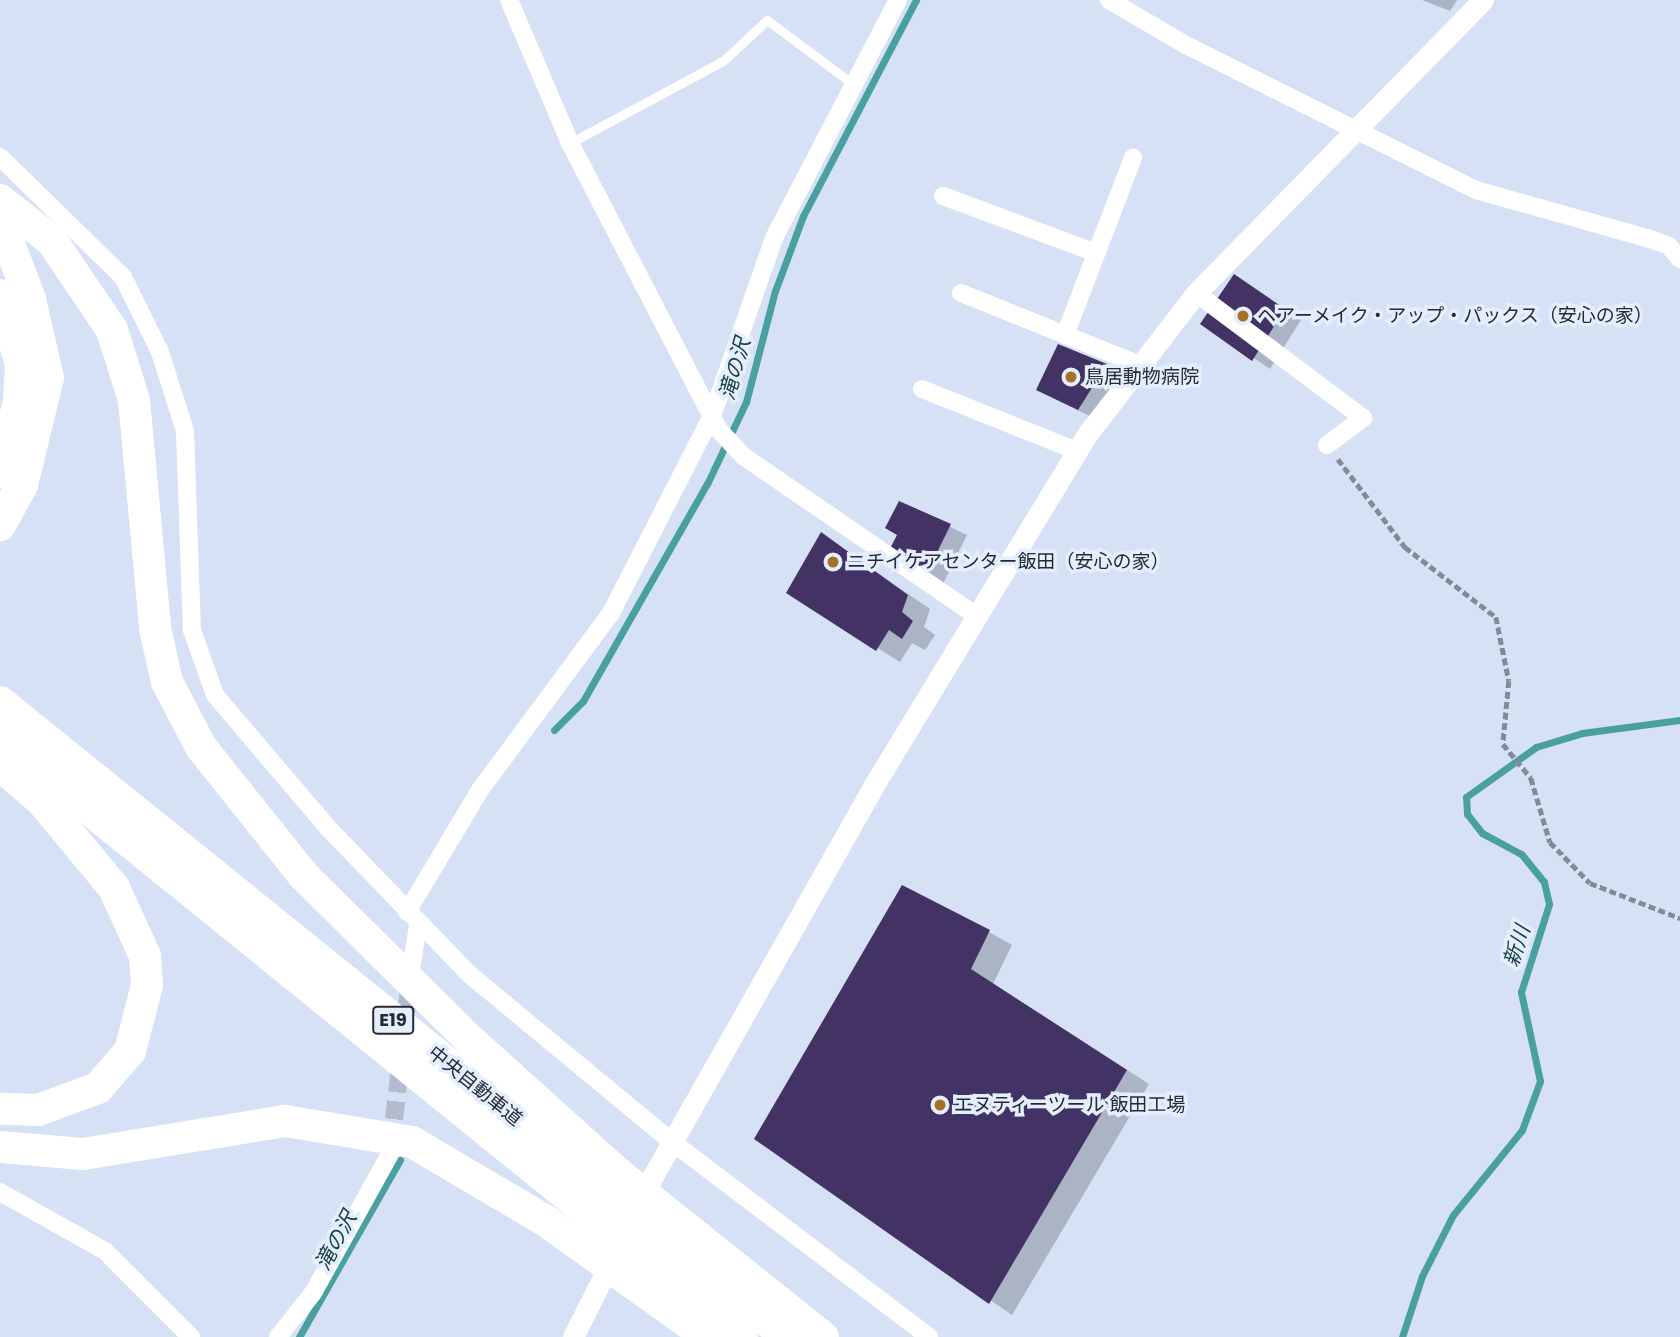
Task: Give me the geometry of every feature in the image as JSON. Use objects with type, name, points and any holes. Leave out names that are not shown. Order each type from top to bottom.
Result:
[{"type":"highway","points":[[0,200],[52,241],[113,330],[134,400],[155,628],[167,682],[201,747],[303,875],[471,1041],[620,1175],[823,1337]]},
{"type":"highway","points":[[0,220],[30,299],[48,379],[29,465],[0,525]]},
{"type":"highway","points":[[0,295],[21,363],[19,402],[0,472]]},
{"type":"highway","name":"中央自動車道","points":[[0,702],[787,1337]]},
{"type":"highway","name":"中央自動車道","points":[[0,737],[742,1337]]},
{"type":"highway","points":[[0,765],[42,801],[114,888],[145,956],[147,985],[130,1051],[98,1088],[38,1110],[0,1109]]},
{"type":"highway","points":[[0,1147],[83,1154],[285,1121],[412,1142],[546,1221],[708,1337]]},
{"type":"street","points":[[509,0],[570,143],[715,423],[737,450],[977,616]]},
{"type":"street","points":[[411,969],[412,919],[480,790],[611,613],[715,423],[774,238],[898,0]]},
{"type":"street","points":[[1109,0],[1352,131],[1476,190],[1650,239],[1669,246],[1680,259]]},
{"type":"street","points":[[649,1183],[977,616],[1077,451],[1138,364],[1196,293],[1483,0]]},
{"type":"street","points":[[0,157],[123,277],[160,352],[185,431],[192,630],[215,695],[412,919],[671,1141],[929,1337]]},
{"type":"street","points":[[1065,335],[1133,158]]},
{"type":"street","points":[[943,196],[1096,253]]},
{"type":"street","points":[[961,293],[1138,364]]},
{"type":"street","points":[[1196,293],[1363,418],[1327,445]]},
{"type":"street","points":[[922,389],[1077,451]]},
{"type":"street","points":[[278,1337],[313,1293],[389,1156]]},
{"type":"street","points":[[0,1192],[105,1251],[191,1337]]},
{"type":"street","points":[[573,1337],[601,1281]]},
{"type":"lane","points":[[570,143],[723,61],[767,20],[853,84]]},
{"type":"path","points":[[1327,445],[1405,547],[1496,617],[1509,681],[1503,744],[1531,778],[1550,842],[1590,883],[1680,918]]},
{"type":"building","name":"ヘアーメイク・アップ・パックス（安心の家）","points":[[1234,274],[1285,309],[1252,361],[1200,324]]},
{"type":"building","name":"鳥居動物病院","points":[[1058,344],[1107,364],[1078,410],[1036,390]]},
{"type":"building","points":[[899,501],[951,524],[923,581],[884,560],[897,535],[885,528]]},
{"type":"building","name":"ニチイケアセンター飯田（安心の家）","points":[[821,532],[908,595],[902,612],[913,621],[902,639],[889,630],[876,651],[786,593]]},
{"type":"building","name":"エヌティーツール 飯田工場","points":[[902,885],[990,930],[971,969],[1127,1070],[989,1304],[754,1139]]},
{"type":"waterway","name":"滝の沢","points":[[554,730],[583,701],[707,484],[746,402],[775,291],[803,216],[916,0]]},
{"type":"waterway","name":"新川","points":[[1402,1337],[1422,1276],[1453,1215],[1522,1130],[1540,1081],[1521,992],[1549,904],[1544,882],[1521,854],[1482,833],[1467,814],[1466,797],[1536,747],[1582,733],[1680,720]]},
{"type":"waterway","name":"滝の沢","points":[[299,1337],[400,1160]]},
{"type":"tunnel","points":[[391,1146],[410,979]]},
{"type":"place","name":"ヘアーメイク・アップ・パックス（安心の家）","points":[[1243,316]]},
{"type":"place","name":"鳥居動物病院","points":[[1071,377]]},
{"type":"place","name":"ニチイケアセンター飯田（安心の家）","points":[[833,562]]},
{"type":"place","name":"エヌティーツール 飯田工場","points":[[940,1105]]}]
